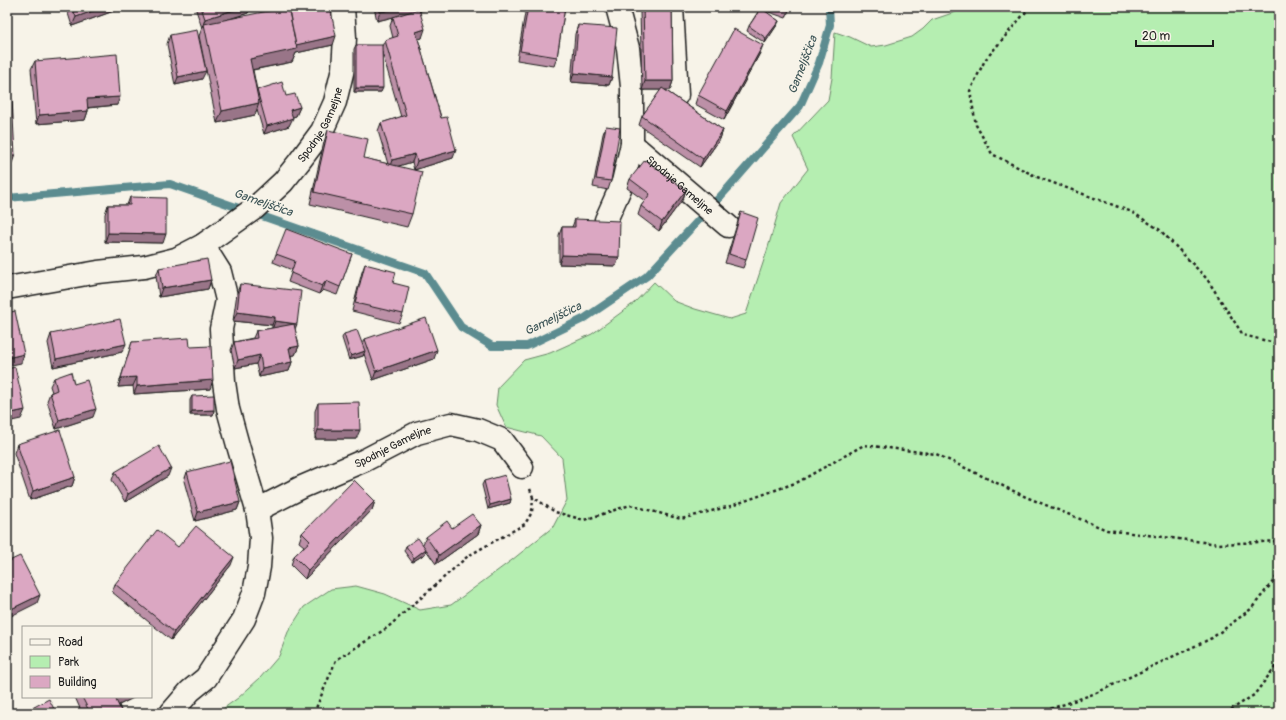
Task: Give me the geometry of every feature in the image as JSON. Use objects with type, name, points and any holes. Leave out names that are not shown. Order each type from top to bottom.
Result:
[{"type":"street","name":"Spodnje Gameljne","points":[[7,288],[98,272],[144,267],[176,259],[203,245],[255,208],[283,182],[322,131],[335,102],[342,68],[345,38],[343,7]]},
{"type":"street","name":"Spodnje Gameljne","points":[[606,220],[623,182],[632,144],[632,87],[628,48],[617,7]]},
{"type":"street","points":[[672,7],[677,95]]},
{"type":"street","name":"Spodnje Gameljne","points":[[632,144],[723,222]]},
{"type":"street","points":[[171,713],[190,691],[206,678],[244,619],[254,593],[259,567],[261,538],[257,510],[228,409],[224,382],[221,329],[227,300],[220,272],[203,245]]},
{"type":"street","name":"Spodnje Gameljne","points":[[257,510],[302,487],[365,460],[417,433],[451,424],[478,430],[502,440],[522,467]]},
{"type":"path","points":[[1030,7],[985,60],[970,91],[976,125],[992,154],[1037,177],[1132,212],[1160,230],[1207,279],[1243,335],[1279,344]]},
{"type":"path","points":[[533,497],[555,512],[584,520],[630,505],[681,519],[731,506],[798,482],[864,445],[936,454],[1026,497],[1107,530],[1219,544],[1279,541]]},
{"type":"path","points":[[314,713],[336,660],[387,628],[468,556],[525,524],[532,512],[533,497],[522,467]]},
{"type":"path","points":[[1039,713],[1096,693],[1212,638],[1251,609],[1279,574]]},
{"type":"path","points":[[1226,713],[1254,695],[1279,662]]},
{"type":"green space","points":[[966,7],[1279,7],[1279,713],[217,713],[238,698],[260,678],[279,656],[288,632],[304,607],[331,589],[356,586],[385,594],[420,610],[451,605],[512,560],[553,527],[567,500],[562,458],[541,436],[506,427],[496,405],[498,387],[524,360],[550,353],[592,334],[634,303],[654,282],[674,301],[695,309],[730,319],[746,314],[781,203],[808,169],[793,137],[828,100],[832,78],[835,32],[871,47],[886,45],[912,37],[932,20]]},
{"type":"building","points":[[72,7],[104,7],[76,17]]},
{"type":"building","points":[[201,7],[243,7],[205,19]]},
{"type":"building","points":[[288,7],[297,49],[250,59],[259,103],[222,111],[204,24]]},
{"type":"building","points":[[305,7],[330,7],[336,36],[296,45],[289,10]]},
{"type":"building","points":[[379,7],[402,7],[380,12]]},
{"type":"building","points":[[528,7],[565,7],[557,57],[520,51]]},
{"type":"building","points":[[643,7],[672,7],[673,81],[645,81]]},
{"type":"building","points":[[761,8],[779,21],[766,38],[749,26]]},
{"type":"building","points":[[419,9],[425,29],[416,32],[441,118],[447,117],[456,150],[417,161],[415,154],[392,160],[381,123],[406,115],[385,40],[398,36],[393,17]]},
{"type":"building","points":[[578,25],[617,28],[612,77],[574,73]]},
{"type":"building","points":[[734,29],[763,45],[727,111],[698,95]]},
{"type":"building","points":[[197,30],[206,71],[178,77],[170,35]]},
{"type":"building","points":[[356,45],[382,45],[383,88],[356,88]]},
{"type":"building","points":[[117,54],[120,97],[87,99],[88,111],[39,115],[35,61]]},
{"type":"building","points":[[282,82],[286,96],[295,94],[300,107],[290,110],[293,118],[267,126],[257,90]]},
{"type":"building","points":[[662,88],[723,130],[703,159],[642,116]]},
{"type":"building","points":[[12,99],[15,155],[7,155],[7,100]]},
{"type":"building","points":[[606,126],[620,128],[611,181],[596,179]]},
{"type":"building","points":[[328,130],[368,139],[364,158],[422,172],[412,214],[314,192]]},
{"type":"building","points":[[645,160],[686,190],[662,222],[641,206],[650,194],[630,179]]},
{"type":"building","points":[[130,197],[166,198],[166,234],[108,233],[108,205],[130,205]]},
{"type":"building","points":[[741,212],[758,218],[746,260],[729,254]]},
{"type":"building","points":[[575,219],[620,221],[619,257],[562,255],[562,227],[575,227]]},
{"type":"building","points":[[286,229],[352,254],[340,287],[326,281],[322,286],[291,273],[295,261],[276,254]]},
{"type":"building","points":[[207,259],[211,280],[162,288],[159,268]]},
{"type":"building","points":[[365,264],[396,272],[393,283],[409,287],[403,314],[355,303]]},
{"type":"building","points":[[240,284],[301,291],[297,324],[275,321],[275,317],[237,312]]},
{"type":"building","points":[[15,311],[24,354],[7,358],[7,313]]},
{"type":"building","points":[[426,318],[437,350],[376,371],[365,339]]},
{"type":"building","points":[[120,319],[126,344],[56,359],[51,334]]},
{"type":"building","points":[[294,324],[299,346],[289,348],[292,362],[262,368],[260,355],[238,360],[234,342],[257,338],[256,331]]},
{"type":"building","points":[[357,330],[365,351],[351,356],[344,334]]},
{"type":"building","points":[[189,338],[190,347],[211,346],[213,380],[137,386],[137,377],[121,378],[132,342]]},
{"type":"building","points":[[15,367],[25,410],[7,414],[7,369]]},
{"type":"building","points":[[71,372],[74,384],[87,380],[96,409],[59,420],[50,393],[57,390],[54,378]]},
{"type":"building","points":[[214,395],[214,410],[192,411],[192,396]]},
{"type":"building","points":[[359,402],[360,430],[318,430],[318,403]]},
{"type":"building","points":[[60,430],[75,477],[33,491],[17,444]]},
{"type":"building","points":[[159,446],[171,468],[128,494],[115,472]]},
{"type":"building","points":[[230,461],[240,502],[198,512],[187,472]]},
{"type":"building","points":[[505,475],[511,499],[490,505],[484,481]]},
{"type":"building","points":[[354,480],[375,501],[308,570],[294,556],[310,541],[302,533]]},
{"type":"building","points":[[472,514],[481,525],[439,555],[426,537],[447,521],[452,528]]},
{"type":"building","points":[[196,526],[234,557],[174,632],[115,584],[157,530],[178,547]]},
{"type":"building","points":[[418,538],[426,549],[414,558],[406,546]]},
{"type":"building","points":[[20,556],[40,595],[7,611],[7,562]]},
{"type":"building","points":[[82,698],[119,698],[116,700],[122,713],[90,713]]},
{"type":"building","points":[[49,699],[56,713],[23,713]]},
{"type":"waterway","name":"Gameljščica","points":[[7,198],[170,184],[425,273],[461,327],[492,346],[527,346],[585,318],[647,276],[729,187],[800,106],[819,63],[830,25],[829,7]]}]
